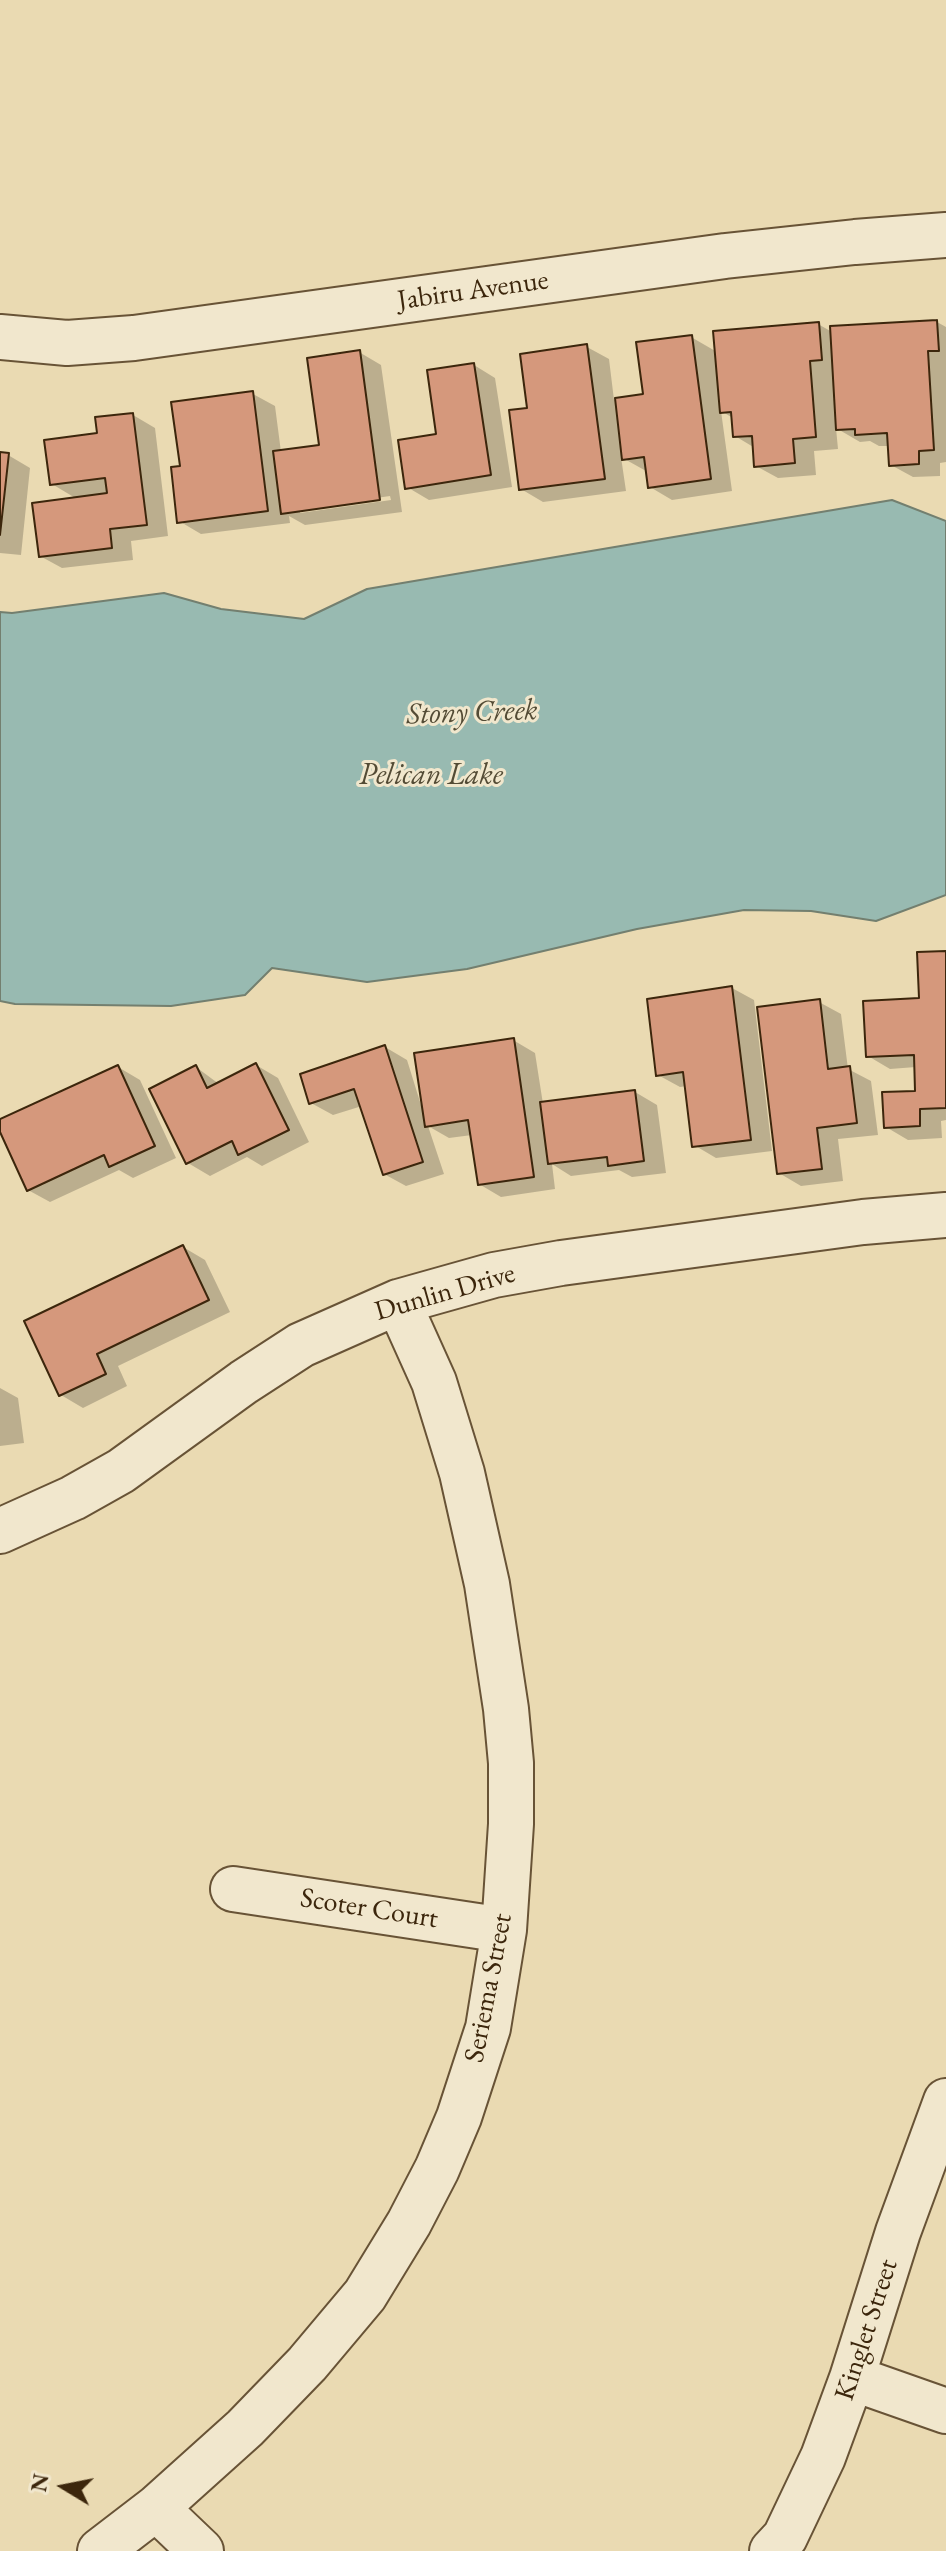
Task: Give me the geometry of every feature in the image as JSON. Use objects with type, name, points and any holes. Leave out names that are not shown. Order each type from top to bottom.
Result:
[{"type":"street","name":"Jabiru Avenue","points":[[0,337],[67,343],[134,338],[725,256],[946,235]]},
{"type":"street","name":"Dunlin Drive","points":[[0,1531],[73,1498],[121,1471],[301,1345],[398,1302],[494,1275],[561,1263],[837,1225],[946,1215]]},
{"type":"street","name":"Seriema Street","points":[[100,2551],[156,2508],[245,2428],[307,2364],[365,2295],[437,2169],[459,2117],[488,2028],[504,1930],[511,1824],[511,1763],[506,1709],[487,1584],[462,1473],[434,1382],[398,1302]]},
{"type":"street","name":"Scoter Court","points":[[233,1889],[504,1930]]},
{"type":"street","name":"Kinglet Street","points":[[772,2551],[785,2537],[823,2457],[852,2378],[898,2232],[946,2101]]},
{"type":"street","points":[[852,2378],[946,2411]]},
{"type":"street","points":[[156,2508],[201,2551]]},
{"type":"water","name":"Pelican Lake","points":[[892,500],[946,521],[946,895],[876,921],[811,911],[744,910],[637,929],[467,969],[367,982],[272,968],[245,995],[171,1006],[15,1004],[0,1001],[0,612],[164,593],[221,609],[304,619],[367,589]]},
{"type":"building","points":[[937,320],[939,351],[928,351],[934,450],[919,451],[919,464],[889,466],[887,433],[855,435],[855,429],[836,430],[830,326]]},
{"type":"building","points":[[819,322],[822,360],[810,361],[816,437],[793,439],[795,463],[754,467],[752,436],[733,437],[731,412],[720,413],[713,331]]},
{"type":"building","points":[[692,335],[711,479],[648,488],[644,457],[622,460],[615,398],[643,394],[636,342]]},
{"type":"building","points":[[587,344],[605,479],[519,490],[509,410],[527,408],[520,354]]},
{"type":"building","points":[[360,350],[380,500],[281,514],[273,451],[319,445],[307,358]]},
{"type":"building","points":[[474,363],[491,475],[405,489],[398,440],[436,434],[427,370]]},
{"type":"building","points":[[253,391],[268,511],[177,523],[171,467],[180,466],[171,402]]},
{"type":"building","points":[[133,413],[147,525],[110,529],[112,548],[39,557],[32,503],[107,493],[105,478],[50,485],[44,440],[97,433],[95,417]]},
{"type":"building","points":[[0,452],[9,453],[0,535]]},
{"type":"building","points":[[946,951],[946,1108],[920,1109],[920,1126],[884,1128],[882,1092],[915,1091],[914,1055],[866,1057],[863,1001],[919,998],[917,952]]},
{"type":"building","points":[[732,986],[751,1140],[692,1147],[683,1072],[656,1076],[647,999]]},
{"type":"building","points":[[820,999],[828,1069],[850,1066],[857,1123],[817,1128],[822,1169],[777,1174],[757,1007]]},
{"type":"building","points":[[514,1038],[534,1177],[478,1185],[468,1120],[425,1127],[414,1053]]},
{"type":"building","points":[[385,1045],[423,1162],[383,1175],[354,1089],[309,1104],[300,1074]]},
{"type":"building","points":[[256,1063],[289,1130],[238,1155],[232,1141],[186,1164],[149,1089],[196,1065],[207,1088]]},
{"type":"building","points":[[118,1065],[155,1146],[109,1167],[104,1155],[27,1191],[0,1132],[0,1119]]},
{"type":"building","points":[[635,1090],[644,1161],[608,1166],[607,1157],[548,1164],[540,1102]]},
{"type":"building","points":[[183,1245],[209,1300],[97,1354],[106,1374],[59,1396],[24,1321]]},
{"type":"water label","name":"Stony Creek","points":[[472,713]]}]
